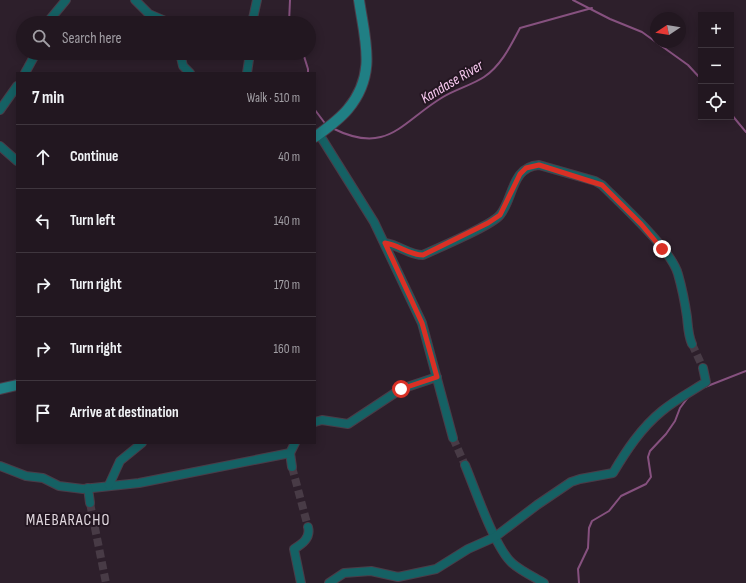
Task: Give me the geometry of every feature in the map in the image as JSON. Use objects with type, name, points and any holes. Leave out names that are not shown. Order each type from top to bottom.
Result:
[{"type":"main road","points":[[317,136],[347,111],[356,99],[364,80],[367,68],[367,53],[361,1]]},
{"type":"main road","points":[[0,389],[16,385]]},
{"type":"street","points":[[53,16],[66,0]]},
{"type":"street","points":[[135,0],[149,14],[154,16]]},
{"type":"street","points":[[254,16],[257,0]]},
{"type":"street","points":[[26,72],[32,60]]},
{"type":"street","points":[[182,60],[183,66],[189,72]]},
{"type":"street","points":[[247,72],[249,60]]},
{"type":"street","points":[[0,110],[16,87]]},
{"type":"street","points":[[317,136],[385,243],[422,323],[453,438]]},
{"type":"street","points":[[0,146],[16,160]]},
{"type":"street","points":[[385,243],[392,244],[414,255],[423,255],[488,223],[500,215],[520,174],[532,165],[539,165],[595,181],[602,185],[641,224],[673,262],[678,273],[687,316],[688,336],[692,344]]},
{"type":"street","points":[[329,583],[344,573],[371,570],[398,576],[431,571],[468,549],[495,537],[537,505],[571,482],[580,478],[613,473],[628,449],[662,410],[706,382],[702,368]]},
{"type":"street","points":[[316,422],[322,420],[348,424],[401,389],[437,377]]},
{"type":"street","points":[[109,486],[120,461],[141,444]]},
{"type":"street","points":[[292,467],[290,453],[294,444]]},
{"type":"street","points":[[0,466],[26,476],[43,478],[59,486],[88,488],[139,483],[290,453]]},
{"type":"street","points":[[465,465],[495,537],[512,563],[544,583]]},
{"type":"street","points":[[88,488],[90,502]]},
{"type":"street","points":[[301,583],[294,549],[304,543],[309,531],[308,527]]},
{"type":"waterway","name":"Kandase River","points":[[289,16],[290,0]]},
{"type":"waterway","points":[[573,0],[610,19],[642,32],[688,65],[698,76]]},
{"type":"waterway","name":"Kandase River","points":[[332,128],[351,136],[367,138],[381,137],[393,132],[443,97],[484,77],[496,67],[505,55],[520,28],[592,8]]},
{"type":"waterway","name":"Kandase River","points":[[305,60],[308,72]]},
{"type":"waterway","name":"Kandase River","points":[[316,111],[324,122]]},
{"type":"waterway","points":[[734,118],[746,132]]},
{"type":"waterway","points":[[705,387],[746,371]]},
{"type":"waterway","points":[[579,583],[578,569],[588,548],[589,528],[592,521],[609,511],[621,496],[646,484],[651,477],[648,457],[650,451],[666,434],[675,421],[680,408],[689,396]]},
{"type":"tunnel","points":[[692,344],[703,368]]},
{"type":"tunnel","points":[[453,438],[465,465]]},
{"type":"tunnel","points":[[292,467],[308,527]]},
{"type":"tunnel","points":[[90,503],[106,583]]},
{"type":"district","name":"MAEBARACHO","points":[[68,520]]},
{"type":"route","points":[[401,389],[437,377],[422,323],[385,243],[392,244],[414,255],[423,255],[488,223],[500,215],[520,174],[532,165],[539,165],[595,181],[602,185],[641,224],[662,249]]}]
